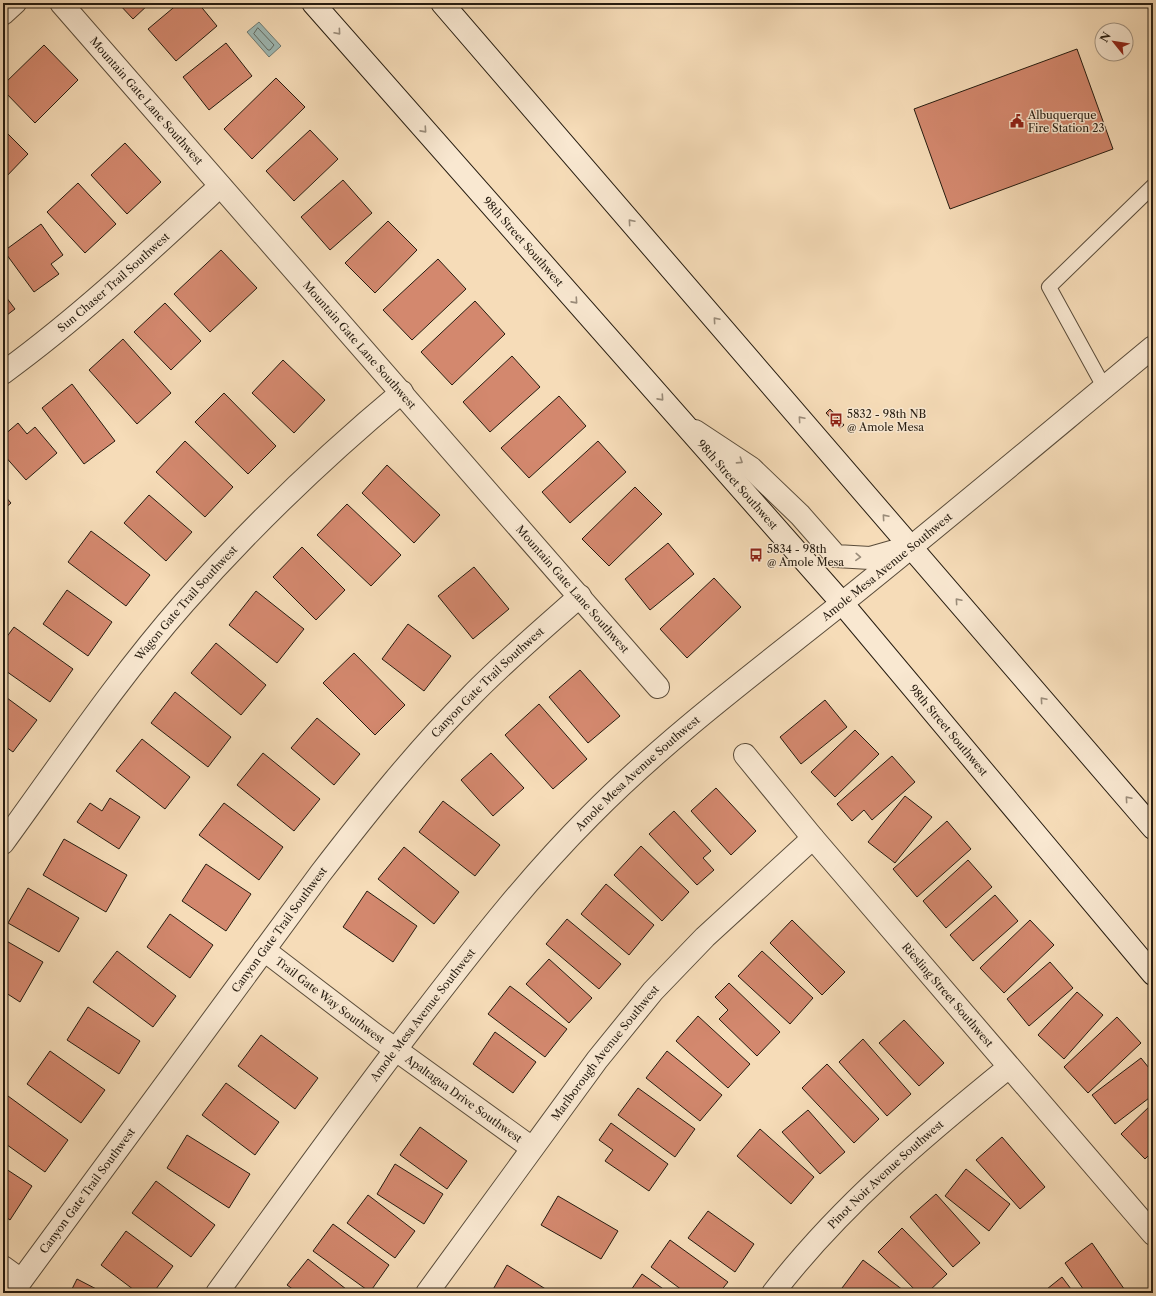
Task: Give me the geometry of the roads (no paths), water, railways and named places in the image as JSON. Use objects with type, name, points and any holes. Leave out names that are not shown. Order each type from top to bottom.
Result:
[{"type":"street","points":[[3,14],[15,3]]},
{"type":"street","name":"Mountain Gate Lane Southwest","points":[[61,3],[658,687]]},
{"type":"street","name":"98th Street Southwest","points":[[312,3],[842,603],[1153,974]]},
{"type":"street","points":[[442,3],[1153,828]]},
{"type":"street","name":"Sun Chaser Trail Southwest","points":[[3,373],[47,340],[92,302],[220,186]]},
{"type":"street","name":"Amole Mesa Avenue Southwest","points":[[217,1293],[396,1050],[521,890],[590,815],[668,743],[722,697],[911,547],[1153,347]]},
{"type":"street","name":"Wagon Gate Trail Southwest","points":[[3,843],[137,660],[183,604],[240,541],[292,490],[344,440],[402,392]]},
{"type":"street","points":[[684,424],[751,468],[800,515],[836,556],[870,558],[911,547]]},
{"type":"street","name":"Canyon Gate Trail Southwest","points":[[16,1287],[324,867],[368,812],[419,751],[470,697],[526,643],[580,596]]},
{"type":"street","name":"Riesling Street Southwest","points":[[745,755],[1009,1067],[1153,1234]]},
{"type":"street","name":"Marlborough Avenue Southwest","points":[[427,1293],[597,1060],[653,991],[705,937],[814,838]]},
{"type":"street","name":"Trail Gate Way Southwest","points":[[264,950],[396,1050]]},
{"type":"street","name":"Apaltagua Drive Southwest","points":[[396,1050],[532,1148]]},
{"type":"street","name":"Pinot Noir Avenue Southwest","points":[[773,1293],[825,1231],[870,1186],[914,1146],[1009,1067]]},
{"type":"street","points":[[3,1267],[16,1287]]},
{"type":"lane","points":[[1104,387],[1049,287],[1153,186]]},
{"type":"water","points":[[259,22],[281,46],[269,57],[247,32]]},
{"type":"place","name":"Albuquerque Fire Station 23","points":[[1017,121]]},
{"type":"place","name":"5832 - 98th NB @ Amole Mesa","points":[[836,420]]},
{"type":"place","name":"5834 - 98th @ Amole Mesa","points":[[756,555]]}]
